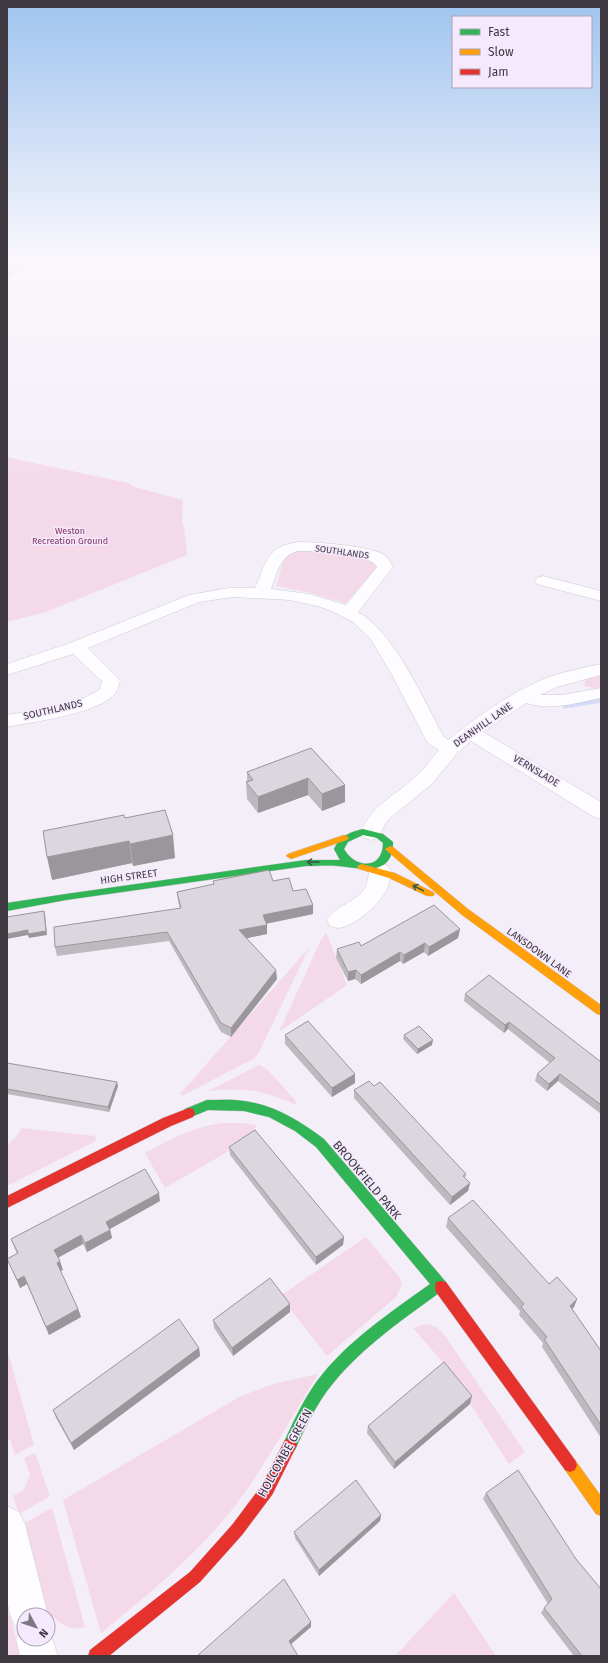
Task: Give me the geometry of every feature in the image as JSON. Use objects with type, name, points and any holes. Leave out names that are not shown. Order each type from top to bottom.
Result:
[{"type":"street","name":"SOUTHLANDS","points":[[261,592],[278,556],[283,550],[289,547],[302,546],[379,558],[384,562],[385,567],[348,613]]},
{"type":"street","points":[[549,586],[601,596]]},
{"type":"street","points":[[7,670],[76,647],[195,598],[233,593],[261,592],[306,598],[348,613],[366,624],[380,638],[436,740],[442,745],[451,748]]},
{"type":"street","name":"SOUTHLANDS","points":[[7,721],[86,703],[106,693],[110,687],[111,680],[76,647]]},
{"type":"street","name":"DEANHILL LANE","points":[[371,833],[376,821],[383,813],[425,779],[451,748],[470,732],[524,696],[551,683],[601,669]]},
{"type":"street","points":[[524,696],[533,701],[544,703],[601,693]]},
{"type":"street","name":"VERNSLADE","points":[[470,732],[601,812]]},
{"type":"street","points":[[355,833],[371,833],[385,840],[390,849],[389,855],[385,860],[371,867],[371,869],[352,864],[341,855],[339,849],[344,838],[355,833]]},
{"type":"street","name":"HIGH STREET","points":[[255,871],[286,858],[344,838]]},
{"type":"street","name":"LANSDOWN LANE","points":[[390,849],[465,912],[601,1011]]},
{"type":"street","name":"HIGH STREET","points":[[7,907],[66,897],[255,871],[306,862],[352,864]]},
{"type":"street","points":[[338,920],[359,907],[376,891],[378,885],[371,869]]},
{"type":"street","name":"LANSDOWN LANE","points":[[371,869],[392,875],[465,912]]},
{"type":"street","name":"BROOKFIELD PARK","points":[[7,1202],[167,1122],[207,1105],[244,1106],[271,1113],[299,1127],[320,1143],[439,1284],[601,1509]]},
{"type":"street","name":"HOLCOMBE GREEN","points":[[96,1656],[195,1577],[237,1530],[267,1490],[302,1420],[322,1387],[343,1362],[379,1329],[439,1284]]},
{"type":"street","points":[[8,1537],[27,1607]]},
{"type":"green space","name":"Weston Recreation Ground","points":[[7,457],[128,483],[134,487],[183,500],[182,522],[184,526],[187,555],[46,612],[7,622]]},
{"type":"green space","points":[[300,550],[366,559],[373,561],[377,565],[346,603],[344,603],[311,593],[276,586],[285,555]]},
{"type":"green space","points":[[601,675],[601,689],[584,686],[586,678]]},
{"type":"green space","points":[[326,932],[347,985],[279,1032],[319,944]]},
{"type":"green space","points":[[309,948],[258,1054],[253,1059],[182,1096],[180,1094]]},
{"type":"green space","points":[[259,1065],[268,1070],[295,1100],[296,1105],[273,1096],[253,1091],[232,1089],[208,1091]]},
{"type":"green space","points":[[224,1123],[256,1125],[253,1137],[165,1188],[145,1153],[192,1130]]},
{"type":"green space","points":[[22,1128],[95,1136],[97,1138],[94,1142],[7,1186],[7,1145],[16,1137]]},
{"type":"green space","points":[[366,1237],[400,1278],[402,1285],[396,1297],[327,1356],[280,1296]]},
{"type":"green space","points":[[429,1324],[436,1327],[443,1333],[525,1452],[509,1464],[446,1366],[413,1328]]},
{"type":"green space","points":[[8,1352],[34,1445],[15,1455],[10,1439],[7,1440]]},
{"type":"green space","points":[[318,1374],[266,1460],[233,1509],[180,1566],[101,1633],[63,1500],[241,1396],[273,1384]]},
{"type":"green space","points":[[35,1453],[50,1496],[19,1514],[13,1496],[23,1491],[30,1475],[24,1458]]},
{"type":"green space","points":[[52,1508],[85,1627],[67,1627],[56,1619],[56,1607],[45,1607],[21,1525]]},
{"type":"green space","points":[[454,1593],[496,1656],[395,1656]]},
{"type":"green space","points":[[7,1615],[10,1616],[16,1640],[16,1647],[18,1647],[20,1656],[7,1656]]},
{"type":"building","points":[[311,748],[345,785],[322,794],[308,778],[258,797],[246,782],[253,780],[247,772]]},
{"type":"building","points":[[165,810],[173,835],[130,844],[129,841],[47,857],[43,831],[124,815],[125,818]]},
{"type":"building","points":[[269,870],[273,881],[289,878],[293,891],[306,889],[313,905],[263,915],[267,925],[239,930],[276,970],[231,1028],[221,1023],[167,932],[55,947],[54,927],[181,908],[177,892],[214,884],[213,881]]},
{"type":"building","points":[[434,905],[460,929],[429,947],[425,943],[404,955],[400,952],[361,975],[356,970],[348,972],[337,949],[359,942],[361,946]]},
{"type":"building","points":[[44,911],[46,931],[28,934],[28,930],[7,934],[7,917]]},
{"type":"building","points":[[489,975],[601,1062],[601,1105],[560,1074],[549,1084],[537,1074],[555,1058],[509,1022],[505,1025],[465,994]]},
{"type":"building","points":[[308,1021],[355,1074],[332,1088],[285,1035]]},
{"type":"building","points":[[419,1026],[433,1040],[418,1049],[404,1035]]},
{"type":"building","points":[[7,1063],[117,1082],[108,1107],[7,1089]]},
{"type":"building","points":[[369,1081],[374,1086],[380,1082],[466,1174],[463,1176],[470,1183],[452,1197],[354,1090]]},
{"type":"building","points":[[255,1130],[344,1237],[316,1257],[229,1147]]},
{"type":"building","points":[[145,1169],[159,1193],[106,1222],[110,1230],[85,1243],[81,1235],[54,1250],[60,1261],[57,1263],[78,1309],[46,1327],[24,1276],[17,1280],[7,1259],[18,1253],[11,1239]]},
{"type":"building","points":[[473,1200],[549,1284],[557,1277],[577,1299],[570,1306],[601,1351],[601,1425],[544,1339],[547,1337],[521,1307],[524,1304],[448,1218]]},
{"type":"building","points":[[270,1278],[290,1304],[232,1348],[213,1320]]},
{"type":"building","points":[[179,1319],[199,1348],[71,1443],[53,1410]]},
{"type":"building","points":[[444,1362],[472,1396],[395,1462],[368,1426]]},
{"type":"building","points":[[518,1470],[576,1559],[601,1589],[601,1656],[582,1656],[544,1608],[552,1599],[486,1493]]},
{"type":"building","points":[[356,1480],[381,1515],[319,1570],[294,1532]]},
{"type":"building","points":[[284,1579],[311,1622],[289,1641],[298,1656],[197,1656]]},
{"type":"waterway","points":[[565,706],[601,700]]},
{"type":"traffic: fast","points":[[363,832],[380,836],[388,842],[388,852],[384,859],[377,864],[360,866],[351,863],[344,857],[339,849],[340,845],[345,839],[363,832]]},
{"type":"traffic: fast","points":[[7,907],[66,897],[306,863],[329,862],[352,864]]},
{"type":"traffic: fast","points":[[189,1113],[207,1105],[244,1106],[271,1113],[299,1127],[320,1143],[441,1287]]},
{"type":"traffic: fast","points":[[290,1445],[304,1415],[322,1386],[334,1371],[377,1331],[439,1285]]},
{"type":"traffic: slow","points":[[291,856],[344,838]]},
{"type":"traffic: slow","points":[[390,849],[465,912],[601,1011]]},
{"type":"traffic: slow","points":[[362,867],[392,875],[430,894]]},
{"type":"traffic: slow","points":[[570,1465],[601,1509]]},
{"type":"traffic: jam","points":[[7,1202],[167,1122],[189,1113]]},
{"type":"traffic: jam","points":[[441,1287],[570,1465]]},
{"type":"traffic: jam","points":[[96,1656],[195,1577],[237,1530],[267,1490],[290,1445]]}]
